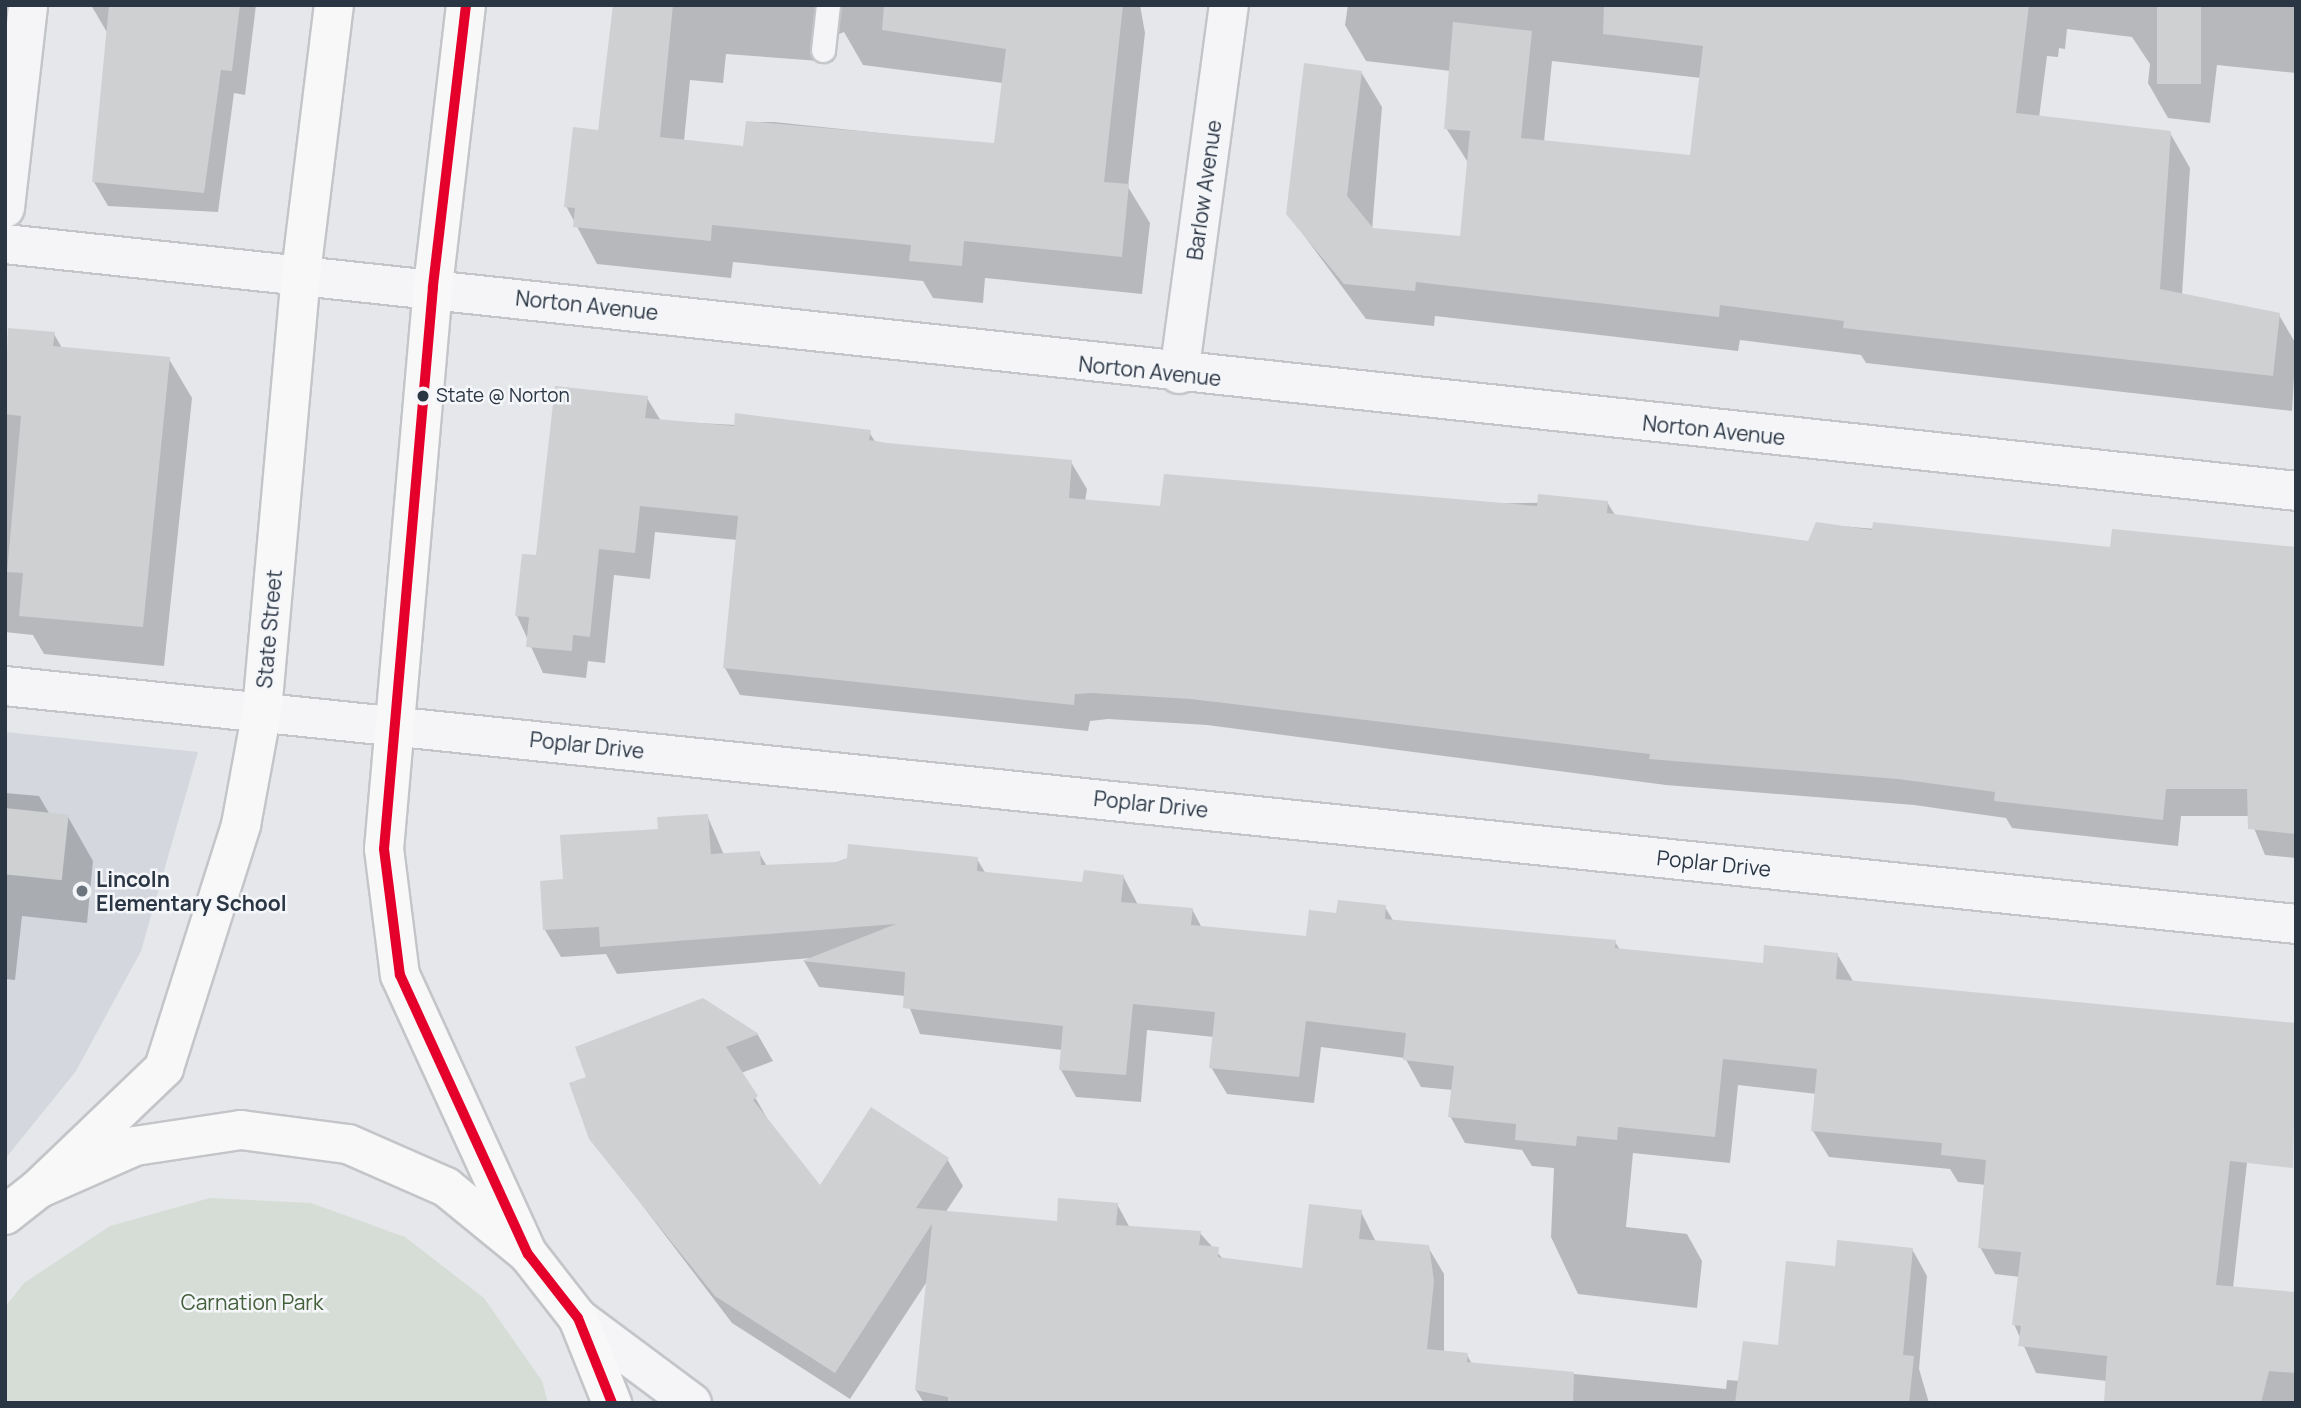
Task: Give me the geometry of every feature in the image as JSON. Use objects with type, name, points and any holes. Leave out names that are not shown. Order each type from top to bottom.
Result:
[{"type":"main road","name":"State Street","points":[[38,1189],[164,1068],[241,825],[262,710],[301,273],[334,5]]},
{"type":"main road","points":[[466,5],[433,286],[384,849],[400,975],[528,1254]]},
{"type":"main road","points":[[5,1215],[38,1189],[135,1146],[241,1130],[348,1144],[446,1186],[528,1254],[578,1318],[612,1403]]},
{"type":"street","points":[[5,208],[28,5]]},
{"type":"street","name":"Barlow Avenue","points":[[1179,374],[1229,5]]},
{"type":"street","name":"Norton Avenue","points":[[5,244],[433,286],[1179,374],[2296,491]]},
{"type":"street","name":"Poplar Drive","points":[[5,686],[262,710],[2296,924]]},
{"type":"street","points":[[578,1318],[692,1403]]},
{"type":"lane","points":[[824,50],[828,5]]},
{"type":"shaded area","name":"Lincoln Elementary School","points":[[5,732],[198,752],[141,951],[76,1071],[5,1159]]},
{"type":"green space","name":"Carnation Park","points":[[210,1198],[311,1203],[405,1237],[484,1298],[542,1381],[548,1403],[5,1403],[5,1307],[24,1283],[110,1226]]},
{"type":"building","points":[[109,5],[240,5],[232,71],[221,70],[204,193],[92,182]]},
{"type":"building","points":[[613,5],[673,5],[660,137],[743,146],[746,121],[994,143],[1006,49],[882,30],[884,5],[1123,5],[1104,182],[1129,184],[1122,257],[964,241],[962,266],[909,261],[911,245],[712,225],[711,241],[573,227],[575,208],[564,207],[573,127],[598,130]]},
{"type":"building","points":[[1604,5],[2029,5],[2016,113],[2171,131],[2160,289],[2280,313],[2273,376],[1843,328],[1844,321],[1720,305],[1719,317],[1416,282],[1415,291],[1344,284],[1286,214],[1304,63],[1362,71],[1347,196],[1373,228],[1460,236],[1470,131],[1444,129],[1453,22],[1532,31],[1521,138],[1690,155],[1703,46],[1603,34]]},
{"type":"building","points":[[2157,5],[2201,5],[2201,84],[2157,84]]},
{"type":"building","points":[[8,328],[55,332],[53,346],[170,357],[143,627],[19,616],[23,573],[7,572],[21,416],[5,414]]},
{"type":"building","points":[[555,386],[648,396],[645,418],[734,426],[735,413],[871,430],[869,440],[887,443],[1072,460],[1069,498],[1160,506],[1164,474],[1537,506],[1538,494],[1608,501],[1607,513],[1808,541],[1816,522],[1872,530],[1873,522],[2110,547],[2112,529],[2296,547],[2296,834],[2248,829],[2247,789],[2166,789],[2163,820],[1994,801],[1995,792],[1898,779],[1649,759],[1650,754],[1191,699],[1092,693],[1075,694],[1074,705],[723,668],[738,516],[640,506],[635,553],[599,549],[590,637],[573,635],[572,651],[526,647],[529,617],[515,616],[522,554],[536,555]]},
{"type":"building","points":[[5,808],[69,815],[62,880],[5,874]]},
{"type":"building","points":[[708,814],[711,854],[760,851],[761,865],[836,862],[847,858],[848,844],[978,857],[977,871],[1082,882],[1084,870],[1124,875],[1121,902],[1193,908],[1191,925],[1306,936],[1309,910],[1336,913],[1338,900],[1386,905],[1385,919],[1616,940],[1615,948],[1763,963],[1764,945],[1838,953],[1836,979],[2296,1023],[2293,1168],[2230,1161],[2216,1285],[2296,1292],[2296,1373],[2269,1371],[2261,1403],[2104,1403],[2107,1356],[2018,1346],[2021,1326],[2012,1325],[2021,1252],[1978,1248],[1986,1160],[1941,1155],[1942,1143],[1811,1131],[1817,1069],[1723,1059],[1715,1137],[1618,1127],[1617,1140],[1577,1136],[1576,1146],[1515,1140],[1516,1124],[1448,1117],[1454,1066],[1403,1060],[1406,1033],[1306,1021],[1299,1077],[1209,1068],[1215,1012],[1133,1004],[1126,1075],[1059,1070],[1063,1026],[903,1008],[905,972],[802,961],[896,924],[600,947],[599,927],[543,930],[540,881],[563,879],[560,835],[658,829],[657,817]]},
{"type":"building","points":[[703,998],[759,1034],[726,1047],[758,1096],[753,1100],[820,1185],[871,1107],[949,1158],[916,1208],[1057,1221],[1058,1198],[1118,1203],[1116,1225],[1201,1231],[1199,1245],[1219,1247],[1218,1257],[1302,1268],[1309,1204],[1362,1210],[1359,1239],[1429,1245],[1434,1281],[1427,1349],[1468,1353],[1467,1362],[1574,1372],[1573,1403],[948,1403],[948,1397],[915,1390],[932,1224],[835,1373],[715,1296],[589,1139],[569,1083],[586,1077],[575,1047]]},
{"type":"building","points":[[1837,1240],[1913,1248],[1903,1355],[1914,1356],[1909,1403],[1735,1403],[1743,1341],[1778,1345],[1786,1261],[1835,1266]]},
{"type":"transit line","points":[[466,5],[433,287],[384,849],[400,975],[528,1254],[578,1318],[612,1403]]},
{"type":"place","name":"State @ Norton","points":[[423,396]]},
{"type":"place","name":"Lincoln Elementary School","points":[[82,891]]}]
